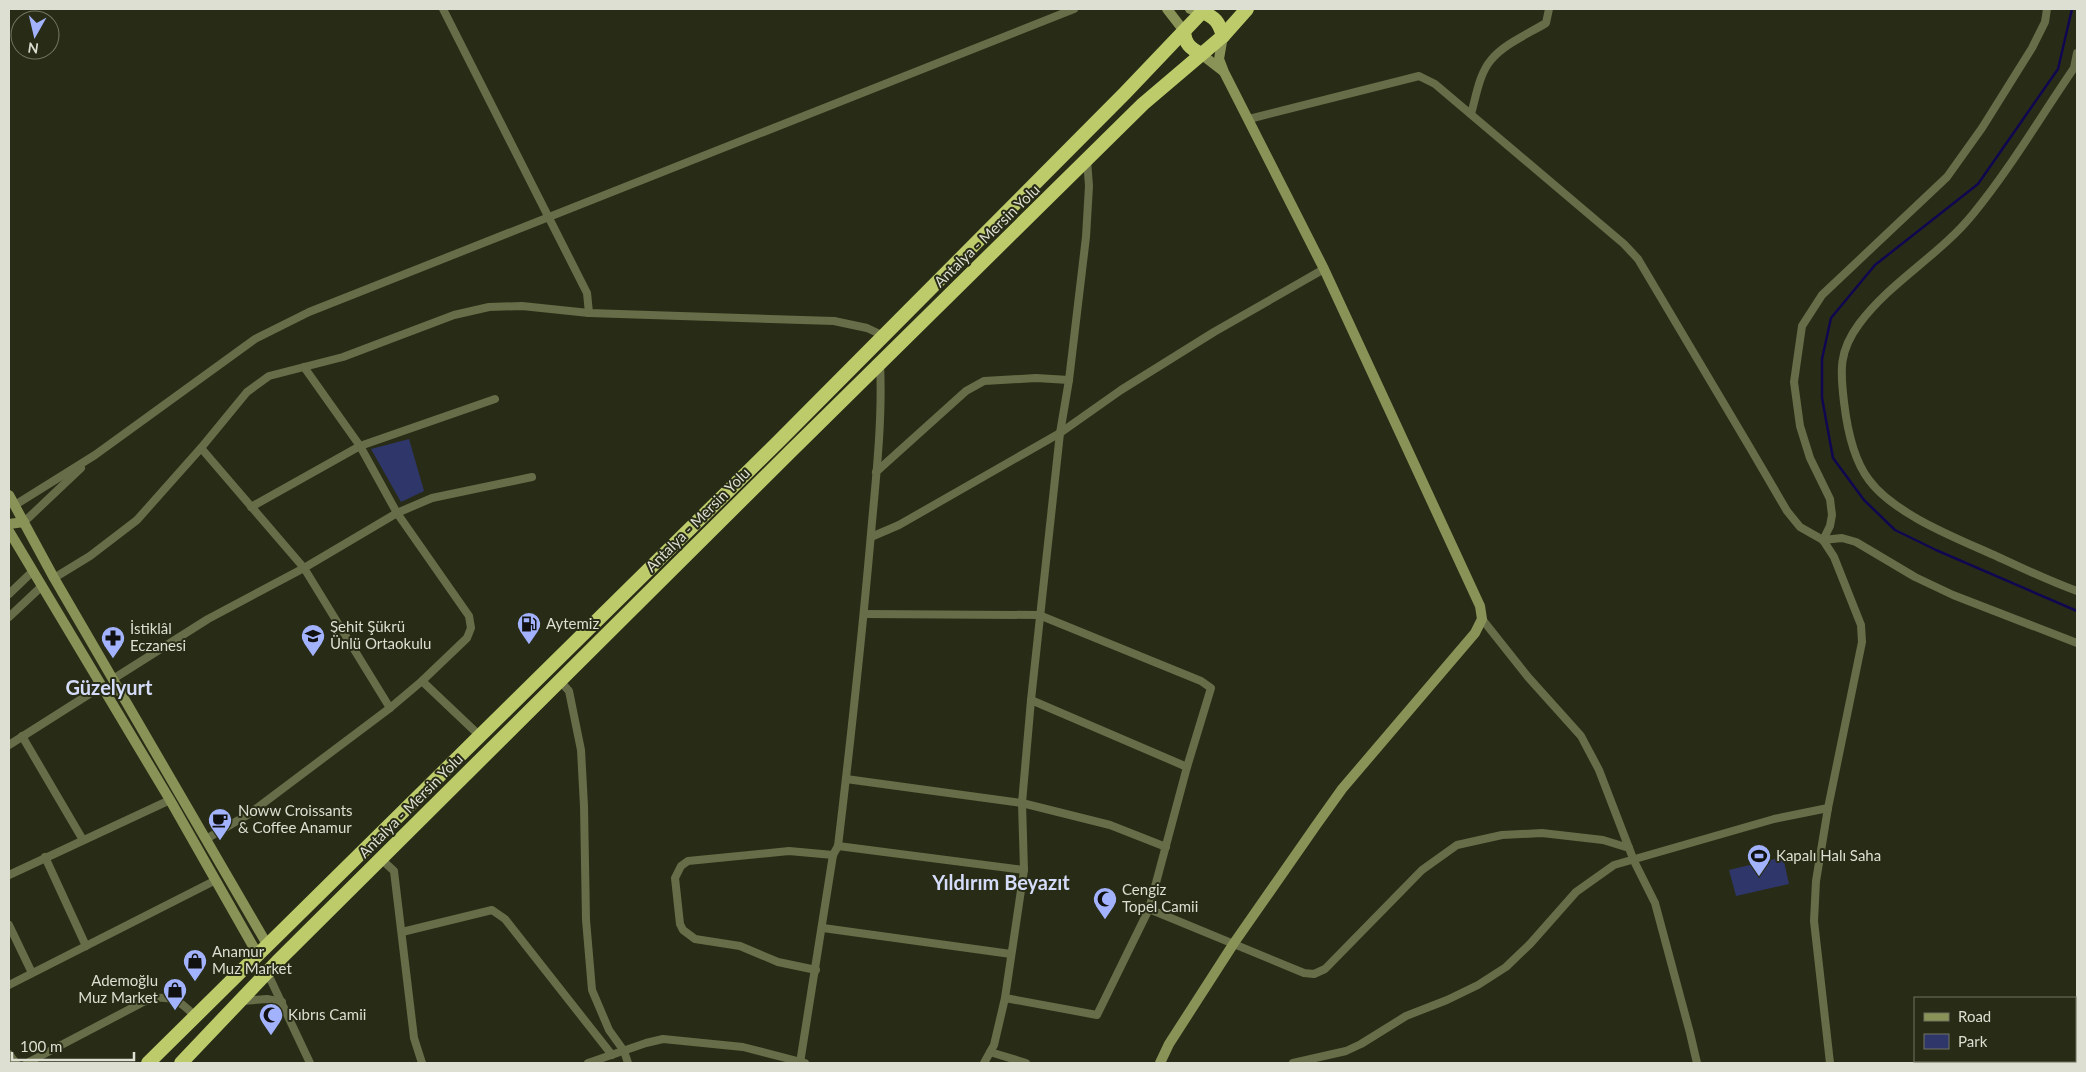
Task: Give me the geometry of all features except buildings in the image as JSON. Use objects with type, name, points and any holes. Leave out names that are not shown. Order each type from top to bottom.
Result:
[{"type":"highway","name":"Antalya - Mersin Yolu","points":[[181,1063],[277,962],[880,364],[1143,104],[1223,36],[1246,9]]},
{"type":"highway","name":"Antalya - Mersin Yolu","points":[[148,1063],[884,336],[1126,93],[1184,30],[1199,10]]},
{"type":"highway","points":[[1199,10],[1220,24],[1223,36]]},
{"type":"highway","points":[[1184,30],[1184,39],[1187,46],[1201,54]]},
{"type":"highway","points":[[263,951],[277,962]]},
{"type":"highway","points":[[263,951],[267,972]]},
{"type":"street","points":[[443,9],[587,293],[589,313]]},
{"type":"street","points":[[9,517],[15,505],[95,455],[255,339],[309,312],[1074,9]]},
{"type":"street","points":[[1167,9],[1184,30]]},
{"type":"street","points":[[1471,114],[1490,60],[1502,50],[1546,24],[1549,9]]},
{"type":"street","points":[[1822,540],[1830,526],[1832,515],[1830,499],[1810,458],[1803,434],[1794,382],[1802,326],[1822,295],[1947,177],[1982,128],[2032,48],[2045,22],[2047,9]]},
{"type":"street","points":[[1223,36],[1219,58],[1224,72],[1324,269],[1480,606],[1482,619],[1528,677],[1581,736],[1599,770],[1634,861],[1656,903],[1696,1063]]},
{"type":"street","points":[[2077,53],[2074,68],[1973,215],[1943,244],[1884,295],[1858,324],[1843,356],[1840,372],[1846,420],[1857,456],[1869,480],[1898,508],[1955,538],[2077,591]]},
{"type":"street","points":[[1201,54],[1224,72]]},
{"type":"street","points":[[1249,119],[1419,76],[1435,84],[1624,244],[1638,259],[1786,512],[1800,527],[1822,540],[1834,557],[1861,625],[1862,642],[1828,808],[1816,881],[1814,921],[1830,1063]]},
{"type":"street","points":[[984,1063],[994,1045],[1006,998],[1024,870],[1022,803],[1031,700],[1060,433],[1069,380],[1086,237],[1089,186],[1087,160]]},
{"type":"street","points":[[871,537],[899,525],[1060,433],[1122,390],[1206,337],[1324,269]]},
{"type":"street","points":[[9,617],[42,586],[90,556],[137,520],[201,448],[247,392],[269,376],[343,357],[454,315],[489,307],[522,306],[589,313],[834,321],[868,328],[884,336]]},
{"type":"street","points":[[588,1063],[654,1041],[677,1040],[743,1047],[802,1063],[833,855],[838,846],[846,779],[871,537],[881,387],[880,364]]},
{"type":"street","points":[[206,839],[249,814],[390,708],[422,681],[467,638],[471,628],[469,616],[397,513],[360,446],[304,367]]},
{"type":"street","points":[[876,472],[966,391],[984,381],[1036,378],[1069,380]]},
{"type":"street","points":[[251,507],[360,446],[494,399]]},
{"type":"street","points":[[201,448],[304,568],[390,708]]},
{"type":"street","points":[[9,524],[24,522],[95,455]]},
{"type":"street","points":[[9,744],[208,619],[304,568],[397,513],[432,498],[532,477]]},
{"type":"street","points":[[9,495],[54,578],[227,875],[263,951]]},
{"type":"street","points":[[9,531],[216,880],[263,951]]},
{"type":"street","points":[[1822,540],[1842,538],[1856,542],[1915,576],[1953,595],[2077,643]]},
{"type":"street","points":[[9,594],[33,571]]},
{"type":"street","points":[[864,614],[1039,615],[1202,682],[1211,688],[1187,767],[1149,908],[1097,1015],[1006,998]]},
{"type":"street","points":[[1160,1063],[1169,1044],[1234,943],[1342,789],[1475,634],[1482,619]]},
{"type":"street","points":[[422,681],[480,736]]},
{"type":"street","points":[[560,681],[569,691],[581,750],[586,920],[592,990],[609,1030],[624,1051],[628,1063]]},
{"type":"street","points":[[1031,700],[1187,767]]},
{"type":"street","points":[[22,736],[83,840]]},
{"type":"street","points":[[846,779],[1022,803],[1110,825],[1166,847]]},
{"type":"street","points":[[9,875],[180,794]]},
{"type":"street","points":[[1293,1063],[1346,1051],[1361,1044],[1406,1016],[1478,985],[1506,967],[1530,944],[1576,892],[1614,865],[1634,861],[1774,819],[1828,808]]},
{"type":"street","points":[[1149,908],[1304,973],[1314,974],[1325,969],[1422,870],[1457,846],[1502,835],[1542,833],[1604,840],[1629,848]]},
{"type":"street","points":[[838,846],[1024,870]]},
{"type":"street","points":[[816,970],[778,962],[740,946],[695,939],[683,930],[680,924],[674,878],[680,866],[688,861],[789,851],[833,855]]},
{"type":"street","points":[[45,857],[86,946]]},
{"type":"street","points":[[381,859],[394,871],[414,1038],[422,1063]]},
{"type":"street","points":[[9,985],[227,875]]},
{"type":"street","points":[[402,932],[492,910],[505,919],[612,1055]]},
{"type":"street","points":[[9,925],[32,973]]},
{"type":"street","points":[[823,928],[1011,954]]},
{"type":"street","points":[[275,987],[277,962]]},
{"type":"street","points":[[267,972],[310,1063]]},
{"type":"street","points":[[27,1063],[148,999],[163,997],[175,1000],[182,1003],[196,1016]]},
{"type":"street","points":[[240,1002],[267,999],[282,1002]]},
{"type":"street","points":[[990,1052],[1026,1063]]},
{"type":"street","points":[[9,1054],[16,1063]]},
{"type":"green space","points":[[409,439],[424,491],[401,502],[371,449]]},
{"type":"green space","name":"Kapalı Halı Saha","points":[[1783,857],[1789,884],[1736,896],[1729,870]]},
{"type":"waterway","points":[[2072,9],[2058,69],[1978,184],[1875,265],[1831,318],[1822,359],[1822,398],[1833,458],[1864,500],[1895,530],[1936,550],[2077,611]]},
{"type":"place","name":"Aytemiz","points":[[529,645]]},
{"type":"place","name":"Şehit Şükrü Ünlü Ortaokulu","points":[[313,657]]},
{"type":"place","name":"İstiklâl Eczanesi","points":[[113,659]]},
{"type":"place","name":"Noww Croissants & Coffee Anamur","points":[[220,841]]},
{"type":"place","name":"Kapalı Halı Saha","points":[[1759,877]]},
{"type":"place","name":"Cengiz Topel Camii","points":[[1105,920]]},
{"type":"place","name":"Anamur Muz Market","points":[[195,982]]},
{"type":"place","name":"Ademoğlu Muz Market","points":[[175,1011]]},
{"type":"place","name":"Kıbrıs Camii","points":[[271,1036]]},
{"type":"district","name":"Güzelyurt","points":[[109,688]]},
{"type":"district","name":"Yıldırım Beyazıt","points":[[1001,883]]}]
